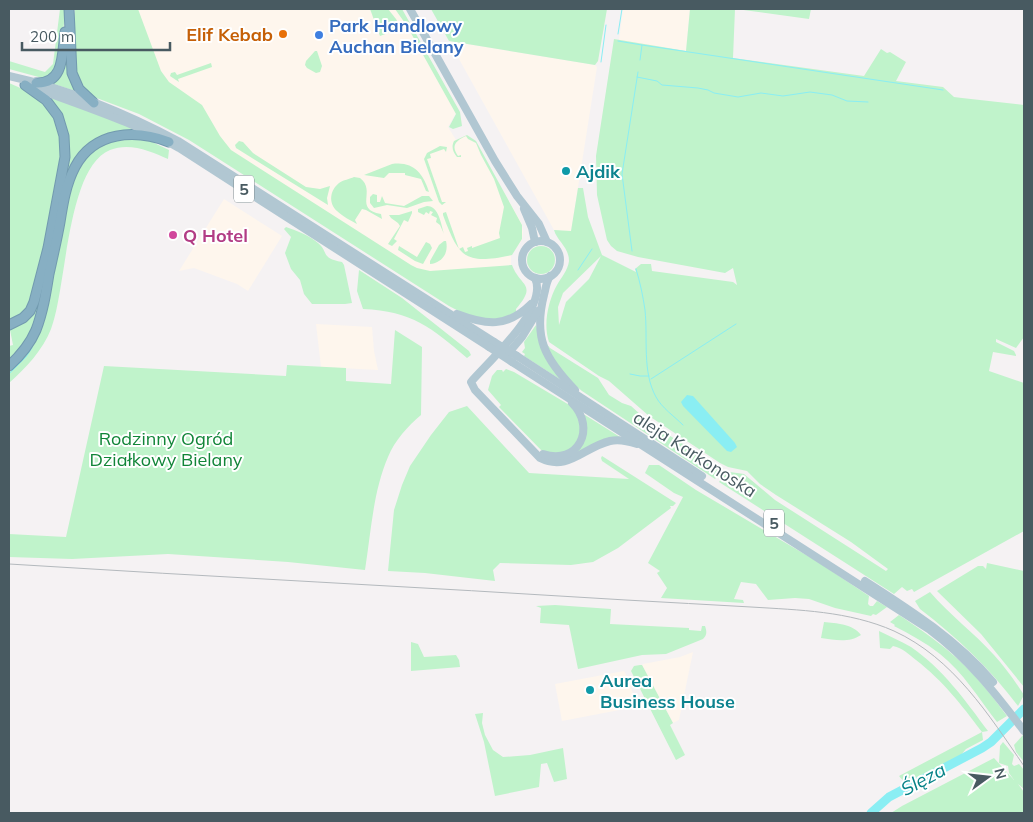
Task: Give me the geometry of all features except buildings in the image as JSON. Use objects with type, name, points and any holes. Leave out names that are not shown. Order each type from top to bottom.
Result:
[{"type":"highway","points":[[36,83],[49,80],[58,72],[69,10]]},
{"type":"highway","points":[[69,10],[72,73],[79,89],[94,103]]},
{"type":"highway","points":[[9,325],[23,318],[34,302],[48,248],[65,157],[64,136],[58,116],[46,100],[26,85]]},
{"type":"highway","points":[[9,366],[27,346],[38,323],[67,186],[78,162],[87,150],[117,135],[140,135],[169,142]]},
{"type":"main road","points":[[410,9],[495,161],[539,224],[547,242],[556,248],[560,258],[558,269],[543,279],[536,278],[525,270],[522,260],[525,250],[535,242],[547,242]]},
{"type":"main road","name":"5","points":[[9,76],[36,83],[94,103],[142,122],[178,141],[370,266]]},
{"type":"main road","name":"5","points":[[9,76],[26,85],[116,117],[169,142],[370,266]]},
{"type":"main road","points":[[518,196],[530,222],[535,242]]},
{"type":"main road","name":"aleja Karkonoska","points":[[370,266],[443,309],[492,345]]},
{"type":"main road","name":"aleja Karkonoska","points":[[370,266],[514,359],[585,401],[920,620],[970,665],[1011,708],[1023,727]]},
{"type":"main road","points":[[550,276],[541,304],[540,333],[546,354],[557,372],[585,401]]},
{"type":"main road","points":[[536,278],[538,285],[534,299],[523,323],[513,337],[471,382],[475,390],[540,458],[555,462],[568,460],[613,440],[625,441],[650,449]]},
{"type":"main road","points":[[443,309],[476,320],[499,322],[517,316],[534,299]]},
{"type":"main road","points":[[503,359],[526,332],[541,304]]},
{"type":"main road","points":[[513,337],[526,332]]},
{"type":"main road","name":"aleja Karkonoska","points":[[514,359],[559,392],[877,592]]},
{"type":"main road","points":[[531,447],[548,456],[562,456],[572,451],[581,440],[584,425],[580,413],[574,404],[559,392]]},
{"type":"shaded area","points":[[137,9],[400,9],[457,111],[448,127],[456,140],[467,135],[475,141],[522,224],[522,240],[511,256],[511,265],[415,279],[217,158],[206,150],[160,79]]},
{"type":"shaded area","points":[[623,9],[690,9],[686,51],[619,40]]},
{"type":"shaded area","points":[[449,41],[595,65],[597,67],[571,232],[554,230]]},
{"type":"shaded area","points":[[224,199],[282,236],[248,291],[237,284],[194,268],[179,271]]},
{"type":"shaded area","points":[[316,324],[372,327],[378,370],[321,367]]},
{"type":"shaded area","points":[[693,652],[679,720],[673,723],[642,665],[680,657]]},
{"type":"shaded area","points":[[624,671],[629,680],[635,707],[562,721],[555,684]]},
{"type":"green space","points":[[60,9],[66,9],[58,68],[46,79],[9,69],[9,61],[45,72],[53,64]]},
{"type":"green space","points":[[75,9],[138,9],[161,71],[169,82],[202,105],[220,136],[231,150],[411,265],[430,271],[512,265],[527,289],[526,294],[516,309],[516,314],[499,319],[490,319],[473,316],[449,306],[189,140],[139,114],[85,92],[77,80],[73,25]]},
{"type":"green space","points":[[370,9],[388,9],[401,28],[380,36]]},
{"type":"green space","points":[[395,9],[402,9],[460,112],[462,126],[453,129],[449,127],[456,114],[407,26]]},
{"type":"green space","points":[[431,9],[607,9],[598,61],[595,65],[449,41]]},
{"type":"green space","points":[[690,9],[735,9],[733,58],[864,76],[881,49],[906,62],[896,81],[943,87],[954,97],[1024,105],[1024,337],[1016,348],[996,339],[996,342],[1014,351],[1016,356],[993,352],[989,371],[1024,383],[1024,531],[914,592],[912,589],[907,591],[902,587],[894,594],[719,482],[725,474],[730,472],[744,474],[775,500],[886,571],[888,569],[851,542],[760,484],[747,471],[728,467],[720,463],[649,416],[609,381],[549,342],[546,328],[549,306],[554,291],[566,271],[569,261],[567,252],[554,230],[571,231],[578,188],[583,188],[588,217],[602,255],[636,272],[635,269],[641,264],[651,264],[652,271],[733,282],[737,285],[733,268],[725,273],[638,257],[617,251],[607,240],[597,195],[596,156],[614,39],[686,51]],"holes":[[[601,256],[589,279],[566,302],[559,325],[558,307],[563,293]]]},
{"type":"green space","points":[[736,9],[811,9],[809,19]]},
{"type":"green space","points":[[317,51],[322,66],[320,72],[316,73],[305,65],[306,61]]},
{"type":"green space","points":[[67,55],[78,92],[51,83]]},
{"type":"green space","points":[[211,63],[212,67],[178,79],[179,82],[170,76],[171,73],[175,72],[177,75]]},
{"type":"green space","points":[[9,83],[25,90],[43,103],[54,117],[60,132],[61,157],[38,277],[31,301],[24,312],[9,322]]},
{"type":"green space","points":[[45,95],[126,124],[138,132],[81,152],[48,262],[35,322],[22,348],[9,362],[9,346],[13,345],[10,330],[28,319],[67,146]]},
{"type":"green space","points":[[467,135],[476,141],[522,225],[522,239],[512,255],[496,258],[474,258],[466,255],[459,249],[463,247],[465,252],[468,251],[467,248],[472,246],[472,248],[500,238],[499,233],[504,207],[494,179],[476,143],[466,136],[455,144],[456,152],[461,157],[457,157],[454,153],[454,141]]},
{"type":"green space","points":[[131,137],[150,141],[169,150],[168,159],[140,148],[125,147],[110,150],[95,161],[84,180],[76,204],[56,310],[48,337],[33,359],[9,383],[9,370],[30,347],[74,176],[88,155],[109,141]]},
{"type":"green space","points":[[239,141],[243,142],[253,153],[306,187],[320,189],[330,186],[327,198],[328,205],[236,148],[235,145]]},
{"type":"green space","points":[[440,146],[447,147],[446,152],[444,149],[430,154],[431,158],[427,159],[442,202],[446,202],[442,205],[439,202],[424,159],[427,153]]},
{"type":"green space","points":[[392,164],[406,164],[416,170],[424,179],[429,192],[426,191],[421,179],[405,175],[405,173],[389,173],[384,178],[364,175]]},
{"type":"green space","points":[[354,177],[360,178],[365,183],[368,208],[373,212],[381,214],[382,219],[362,209],[355,220],[357,224],[341,215],[334,208],[331,197],[334,189],[341,182]]},
{"type":"green space","points":[[373,194],[377,195],[377,202],[380,202],[382,196],[385,203],[404,206],[422,196],[429,196],[433,201],[407,208],[387,205],[374,208],[370,203],[370,197]]},
{"type":"green space","points":[[427,206],[437,212],[444,234],[440,225],[436,222],[437,218],[431,215],[433,212],[430,211],[429,214],[426,212],[424,215],[418,212],[418,209]]},
{"type":"green space","points":[[412,211],[408,222],[404,220],[394,239],[397,241],[392,246],[388,244],[400,226],[389,215],[399,215]]},
{"type":"green space","points":[[446,212],[459,248],[454,241],[443,213]]},
{"type":"green space","points":[[286,227],[311,238],[321,246],[328,257],[342,262],[352,303],[312,304],[304,294],[300,280],[291,269],[285,253],[291,237],[284,229]]},
{"type":"green space","points":[[446,241],[447,245],[444,257],[438,262],[430,264],[439,245]]},
{"type":"green space","points":[[426,242],[432,248],[423,264],[398,250],[399,246],[417,257]]},
{"type":"green space","points":[[541,246],[551,250],[555,260],[551,270],[541,274],[531,270],[527,260],[531,250]]},
{"type":"green space","points":[[359,270],[402,298],[469,351],[471,355],[467,358],[432,330],[408,317],[380,310],[363,309],[357,291]]},
{"type":"green space","points":[[536,325],[547,361],[561,380],[524,356],[525,354],[522,352],[525,348],[524,342]]},
{"type":"green space","name":"Rodzinny Ogród Działkowy Bielany","points":[[395,330],[422,347],[421,415],[398,439],[383,470],[373,512],[365,570],[288,562],[168,554],[72,559],[9,557],[9,534],[66,537],[104,366],[286,376],[287,365],[346,368],[346,381],[391,384]]},
{"type":"green space","points":[[546,343],[550,348],[598,378],[609,395],[631,406],[651,424],[723,469],[715,479],[582,391],[560,370]]},
{"type":"green space","points":[[506,369],[571,406],[577,412],[581,433],[573,448],[561,454],[542,451],[499,407],[501,405],[488,390],[492,376],[497,370],[502,370],[503,372]]},
{"type":"green space","points":[[467,406],[529,473],[629,479],[602,461],[602,456],[676,503],[618,548],[593,562],[571,565],[500,563],[493,570],[495,581],[388,571],[394,510],[402,485],[410,466],[449,412]]},
{"type":"green space","points":[[584,415],[620,437],[575,453],[586,421]]},
{"type":"green space","points":[[649,465],[659,465],[696,490],[818,562],[869,596],[868,604],[870,606],[873,606],[877,601],[887,607],[876,615],[873,614],[871,616],[835,608],[809,599],[768,600],[756,584],[741,582],[734,599],[743,600],[744,603],[661,598],[667,588],[657,573],[660,571],[648,563],[683,497],[645,473]]},
{"type":"green space","points":[[987,563],[1024,571],[1024,687],[981,634],[937,591],[978,566],[983,566],[986,569]]},
{"type":"green space","points":[[930,592],[1006,669],[1024,695],[1018,706],[973,654],[920,609],[915,601]]},
{"type":"green space","points":[[555,605],[611,609],[610,624],[689,628],[689,630],[701,631],[702,626],[705,626],[706,633],[703,639],[666,654],[642,655],[578,669],[569,625],[540,623],[541,608],[536,606]]},
{"type":"green space","points":[[899,615],[939,643],[961,662],[1007,716],[997,722],[963,677],[948,661],[924,642],[894,626],[890,622]]},
{"type":"green space","points":[[824,622],[849,626],[861,635],[847,640],[821,638]]},
{"type":"green space","points":[[879,631],[911,647],[933,665],[953,686],[988,731],[982,732],[959,702],[926,668],[908,653],[893,646],[890,649],[880,648]]},
{"type":"green space","points":[[411,642],[418,644],[424,657],[456,655],[460,667],[411,671]]},
{"type":"green space","points":[[642,665],[673,723],[670,725],[685,755],[676,760],[631,671],[634,666]]},
{"type":"green space","points":[[483,713],[482,723],[485,735],[493,750],[503,757],[530,755],[563,748],[567,779],[554,782],[547,763],[541,764],[539,787],[495,796],[484,742],[475,714]]},
{"type":"green space","points":[[982,732],[983,740],[966,749],[960,756],[905,783],[899,776]]},
{"type":"green space","points":[[1023,735],[1024,762],[1016,752],[1014,745]]},
{"type":"green space","points":[[1003,742],[1014,755],[1012,764],[1014,766],[1019,764],[1024,770],[1024,789],[1018,784],[1024,792],[1024,813],[891,813],[994,758],[1014,780],[1009,773],[1008,766],[999,763],[1000,746]]},
{"type":"water","points":[[687,395],[693,396],[737,447],[731,452],[727,451],[683,406],[681,402]]},
{"type":"waterway","points":[[618,34],[622,9]]},
{"type":"waterway","points":[[601,62],[606,25]]},
{"type":"waterway","points":[[618,41],[642,45],[640,60]]},
{"type":"waterway","points":[[642,45],[943,90]]},
{"type":"waterway","points":[[632,251],[622,174],[638,72]]},
{"type":"waterway","points":[[637,77],[657,81],[662,85],[698,88],[738,97],[761,93],[783,96],[810,92],[832,95],[847,101],[868,102]]},
{"type":"waterway","points":[[578,270],[592,249]]},
{"type":"waterway","points":[[636,269],[645,310],[647,366],[652,387],[661,405],[683,425]]},
{"type":"waterway","points":[[651,379],[736,324]]},
{"type":"waterway","points":[[9,374],[32,348]]},
{"type":"waterway","points":[[630,374],[649,376]]},
{"type":"waterway","name":"Ślęza","points":[[871,813],[889,797],[991,742],[1024,709]]},
{"type":"waterway","name":"Ślęza","points":[[904,789],[904,794]]},
{"type":"railway","points":[[9,564],[769,608],[842,615],[877,624],[894,631],[915,642],[934,656],[952,672],[983,708],[1024,766]]},
{"type":"place","name":"Elif Kebab","points":[[283,34]]},
{"type":"place","name":"Park Handlowy Auchan Bielany","points":[[319,35]]},
{"type":"place","name":"Ajdik","points":[[566,171]]},
{"type":"place","name":"Q Hotel","points":[[173,235]]},
{"type":"place","name":"Aurea Business House","points":[[590,690]]}]
